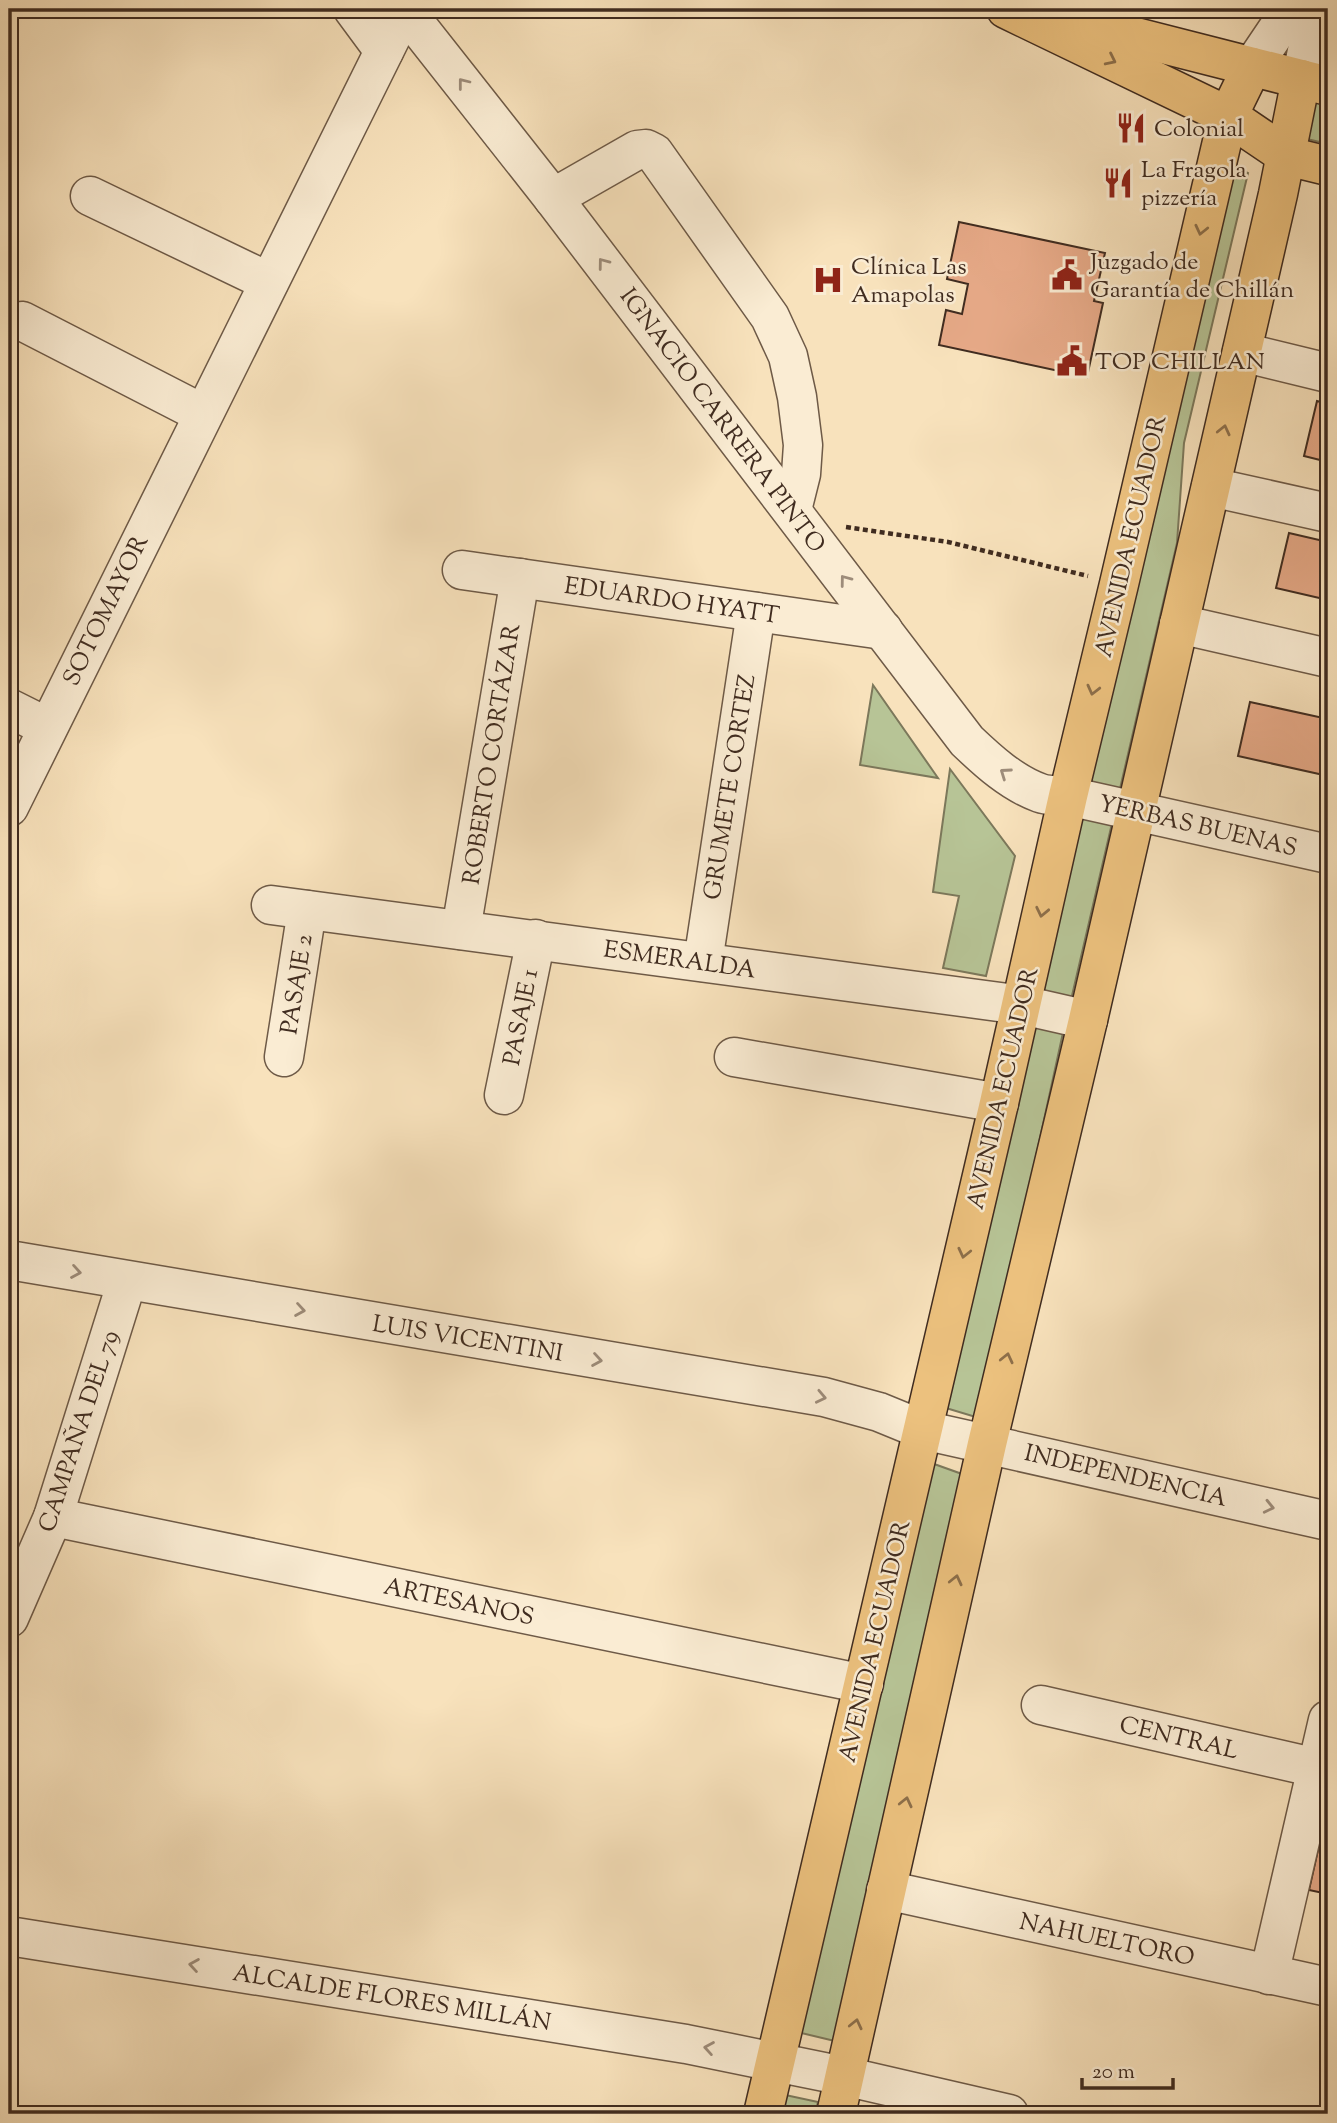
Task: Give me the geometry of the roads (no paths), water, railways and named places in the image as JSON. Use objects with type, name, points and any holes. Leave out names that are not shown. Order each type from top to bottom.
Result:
[{"type":"main road","points":[[1006,9],[1228,116],[1287,156],[1328,166]]},
{"type":"main road","points":[[835,2114],[987,1444],[1088,1020],[1287,156],[1315,82],[1252,67],[1099,18],[1026,9]]},
{"type":"main road","name":"AVENIDA ECUADOR","points":[[764,2114],[1228,116],[1252,67]]},
{"type":"street","points":[[353,9],[384,51]]},
{"type":"street","name":"SOTOMAYOR","points":[[9,807],[405,9]]},
{"type":"street","name":"IGNACIO CARRERA PINTO","points":[[405,9],[553,198],[967,741],[1003,773],[1041,794],[1068,796]]},
{"type":"street","points":[[1252,67],[1294,9]]},
{"type":"street","points":[[1315,82],[1316,9]]},
{"type":"street","points":[[553,198],[637,150],[646,149],[654,153],[666,168],[771,317],[788,356],[803,445],[795,515]]},
{"type":"street","points":[[90,195],[269,282]]},
{"type":"street","points":[[22,321],[203,414]]},
{"type":"street","points":[[1242,352],[1328,373]]},
{"type":"street","points":[[1211,486],[1328,513]]},
{"type":"street","name":"EDUARDO HYATT","points":[[462,570],[883,630]]},
{"type":"street","name":"ROBERTO CORTÁZAR","points":[[461,930],[520,578]]},
{"type":"street","name":"GRUMETE CORTEZ","points":[[703,962],[755,612]]},
{"type":"street","points":[[1179,624],[1328,658]]},
{"type":"street","points":[[9,708],[47,727]]},
{"type":"street","name":"YERBAS BUENAS","points":[[1068,796],[1328,854]]},
{"type":"street","name":"ESMERALDA","points":[[289,908],[1022,1005],[1088,1020]]},
{"type":"street","name":"PASAJE 2","points":[[284,1057],[289,908]]},
{"type":"street","name":"PASAJE 1","points":[[504,1095],[536,939]]},
{"type":"street","points":[[734,1057],[999,1103]]},
{"type":"street","name":"LUIS VICENTINI","points":[[9,1260],[824,1397],[879,1412],[923,1430]]},
{"type":"street","name":"CAMPAÑA DEL 79","points":[[9,1618],[53,1517],[127,1281]]},
{"type":"street","name":"INDEPENDENCIA","points":[[923,1430],[1328,1521]]},
{"type":"street","name":"ARTESANOS","points":[[53,1517],[864,1684]]},
{"type":"street","name":"CENTRAL","points":[[1041,1705],[1317,1768]]},
{"type":"street","points":[[1269,1975],[1328,1720]]},
{"type":"street","name":"NAHUELTORO","points":[[886,1890],[1328,1987]]},
{"type":"street","name":"ALCALDE FLORES MILLÁN","points":[[9,1936],[686,2044],[844,2076],[1009,2114]]},
{"type":"place","name":"Colonial","points":[[1131,128]]},
{"type":"place","name":"La Fragola pizzería","points":[[1118,183]]},
{"type":"place","name":"Juzgado de Garantía de Chillán","points":[[1067,275]]},
{"type":"place","name":"Clínica Las Amapolas","points":[[828,280]]},
{"type":"place","name":"TOP CHILLAN","points":[[1072,361]]}]
